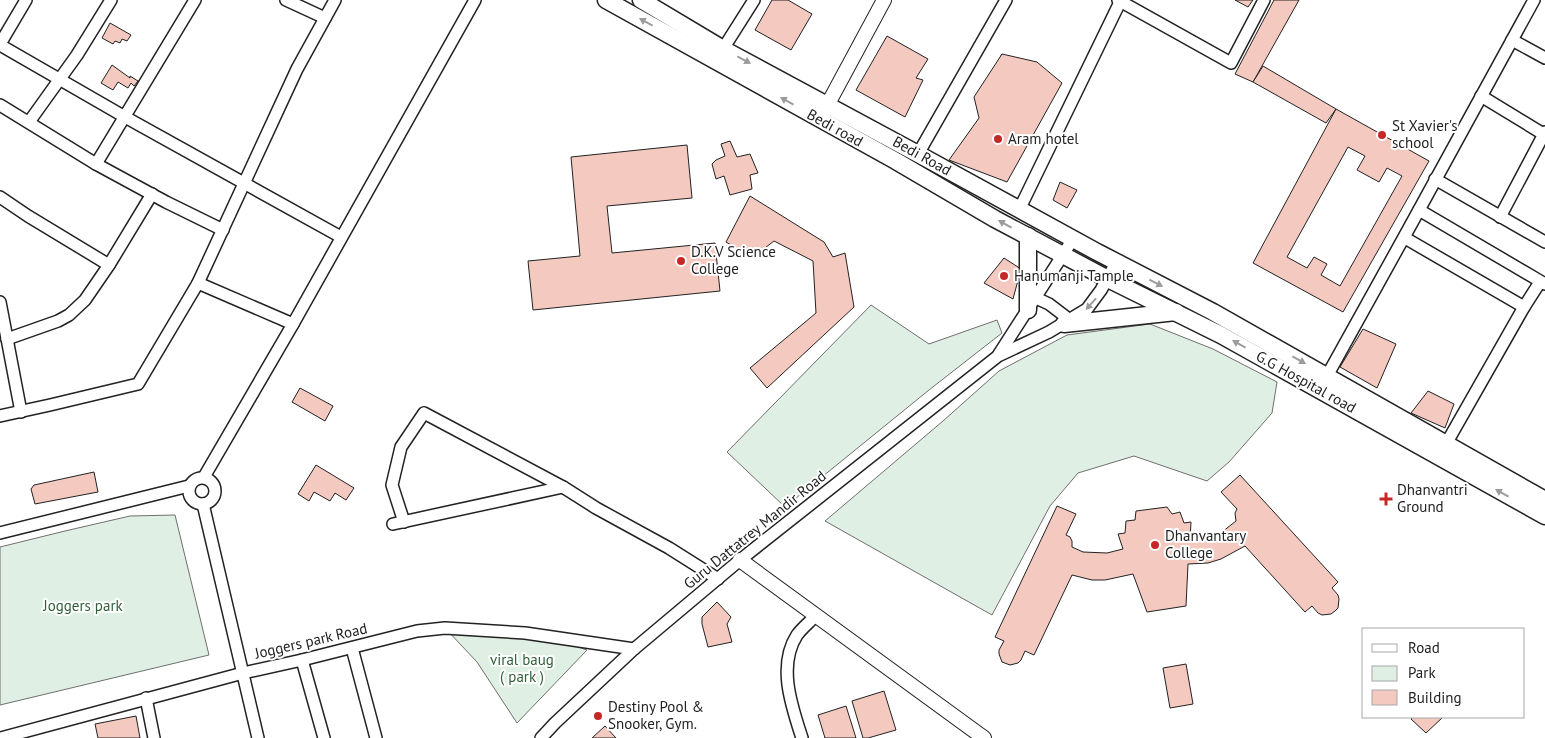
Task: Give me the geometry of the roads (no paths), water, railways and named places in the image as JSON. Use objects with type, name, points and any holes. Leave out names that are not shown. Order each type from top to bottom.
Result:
[{"type":"main road","name":"Bedi road","points":[[606,0],[1063,255]]},
{"type":"main road","name":"Bedi Road","points":[[642,0],[723,49],[1097,252]]},
{"type":"main road","points":[[1028,236],[1032,304]]},
{"type":"main road","name":"G.G Hospital road","points":[[1097,252],[1213,312],[1545,500]]},
{"type":"main road","name":"G.G Hospital road","points":[[1063,255],[1221,334],[1545,516]]},
{"type":"main road","points":[[1067,322],[1176,312]]},
{"type":"street","points":[[26,0],[0,44],[124,117],[341,237]]},
{"type":"street","points":[[29,122],[60,80],[111,0]]},
{"type":"street","points":[[96,164],[195,0]]},
{"type":"street","points":[[286,0],[325,18]]},
{"type":"street","points":[[0,416],[138,384],[198,283],[245,184],[296,69],[335,0]]},
{"type":"street","points":[[204,477],[294,324],[475,0]]},
{"type":"street","points":[[723,49],[754,0]]},
{"type":"street","points":[[820,120],[884,0]]},
{"type":"street","points":[[918,154],[1006,0]]},
{"type":"street","points":[[1019,210],[1120,0],[1231,63],[1264,0]]},
{"type":"street","points":[[1327,376],[1405,238],[1435,179],[1534,0]]},
{"type":"street","points":[[1512,40],[1545,58]]},
{"type":"street","points":[[1481,96],[1545,134],[1500,217]]},
{"type":"street","points":[[0,105],[96,164],[223,230]]},
{"type":"street","points":[[1435,179],[1545,242]]},
{"type":"street","points":[[7,339],[58,321],[69,315],[85,300],[109,265],[152,194]]},
{"type":"street","points":[[0,197],[109,265]]},
{"type":"street","points":[[1419,210],[1543,283],[1524,307],[1446,444]]},
{"type":"street","points":[[1405,238],[1524,307]]},
{"type":"street","name":"Guru Dattatrey Mandir Road","points":[[998,356],[1074,239]]},
{"type":"street","name":"Guru Dattatrey Mandir Road","points":[[541,738],[634,649],[740,560],[998,356],[1067,322],[1087,309],[1096,299],[1116,263]]},
{"type":"street","points":[[198,283],[294,324]]},
{"type":"street","points":[[0,302],[21,412]]},
{"type":"street","points":[[1032,304],[1050,304],[1067,322]]},
{"type":"street","points":[[563,487],[399,523],[392,485],[401,447],[424,413],[563,487],[596,508],[669,548],[718,579]]},
{"type":"street","points":[[0,532],[189,486],[195,479],[204,477],[212,481],[215,489],[211,501],[198,504],[191,499],[188,490],[189,486]]},
{"type":"street","points":[[203,504],[258,738]]},
{"type":"street","points":[[740,560],[984,738]]},
{"type":"street","points":[[802,738],[791,701],[787,676],[788,654],[797,635],[816,615]]},
{"type":"street","name":"Joggers park Road","points":[[1,738],[243,673],[417,631],[445,628],[524,633],[634,649]]},
{"type":"street","points":[[352,648],[376,738]]},
{"type":"street","points":[[302,660],[324,738]]},
{"type":"street","points":[[146,698],[154,738]]},
{"type":"place","name":"St Xavier's school","points":[[1382,135]]},
{"type":"place","name":"Aram hotel","points":[[998,139]]},
{"type":"place","name":"D.K.V Science College","points":[[681,261]]},
{"type":"place","name":"Hanumanji Tample","points":[[1004,276]]},
{"type":"place","name":"Dhanvantri Ground","points":[[1386,499]]},
{"type":"place","name":"Dhanvantary College","points":[[1155,545]]},
{"type":"place","name":"Destiny Pool & Snooker, Gym.","points":[[598,716]]},
{"type":"park label","name":"Joggers park","points":[[83,606]]},
{"type":"park label","name":"viral baug ( park )","points":[[522,668]]}]
